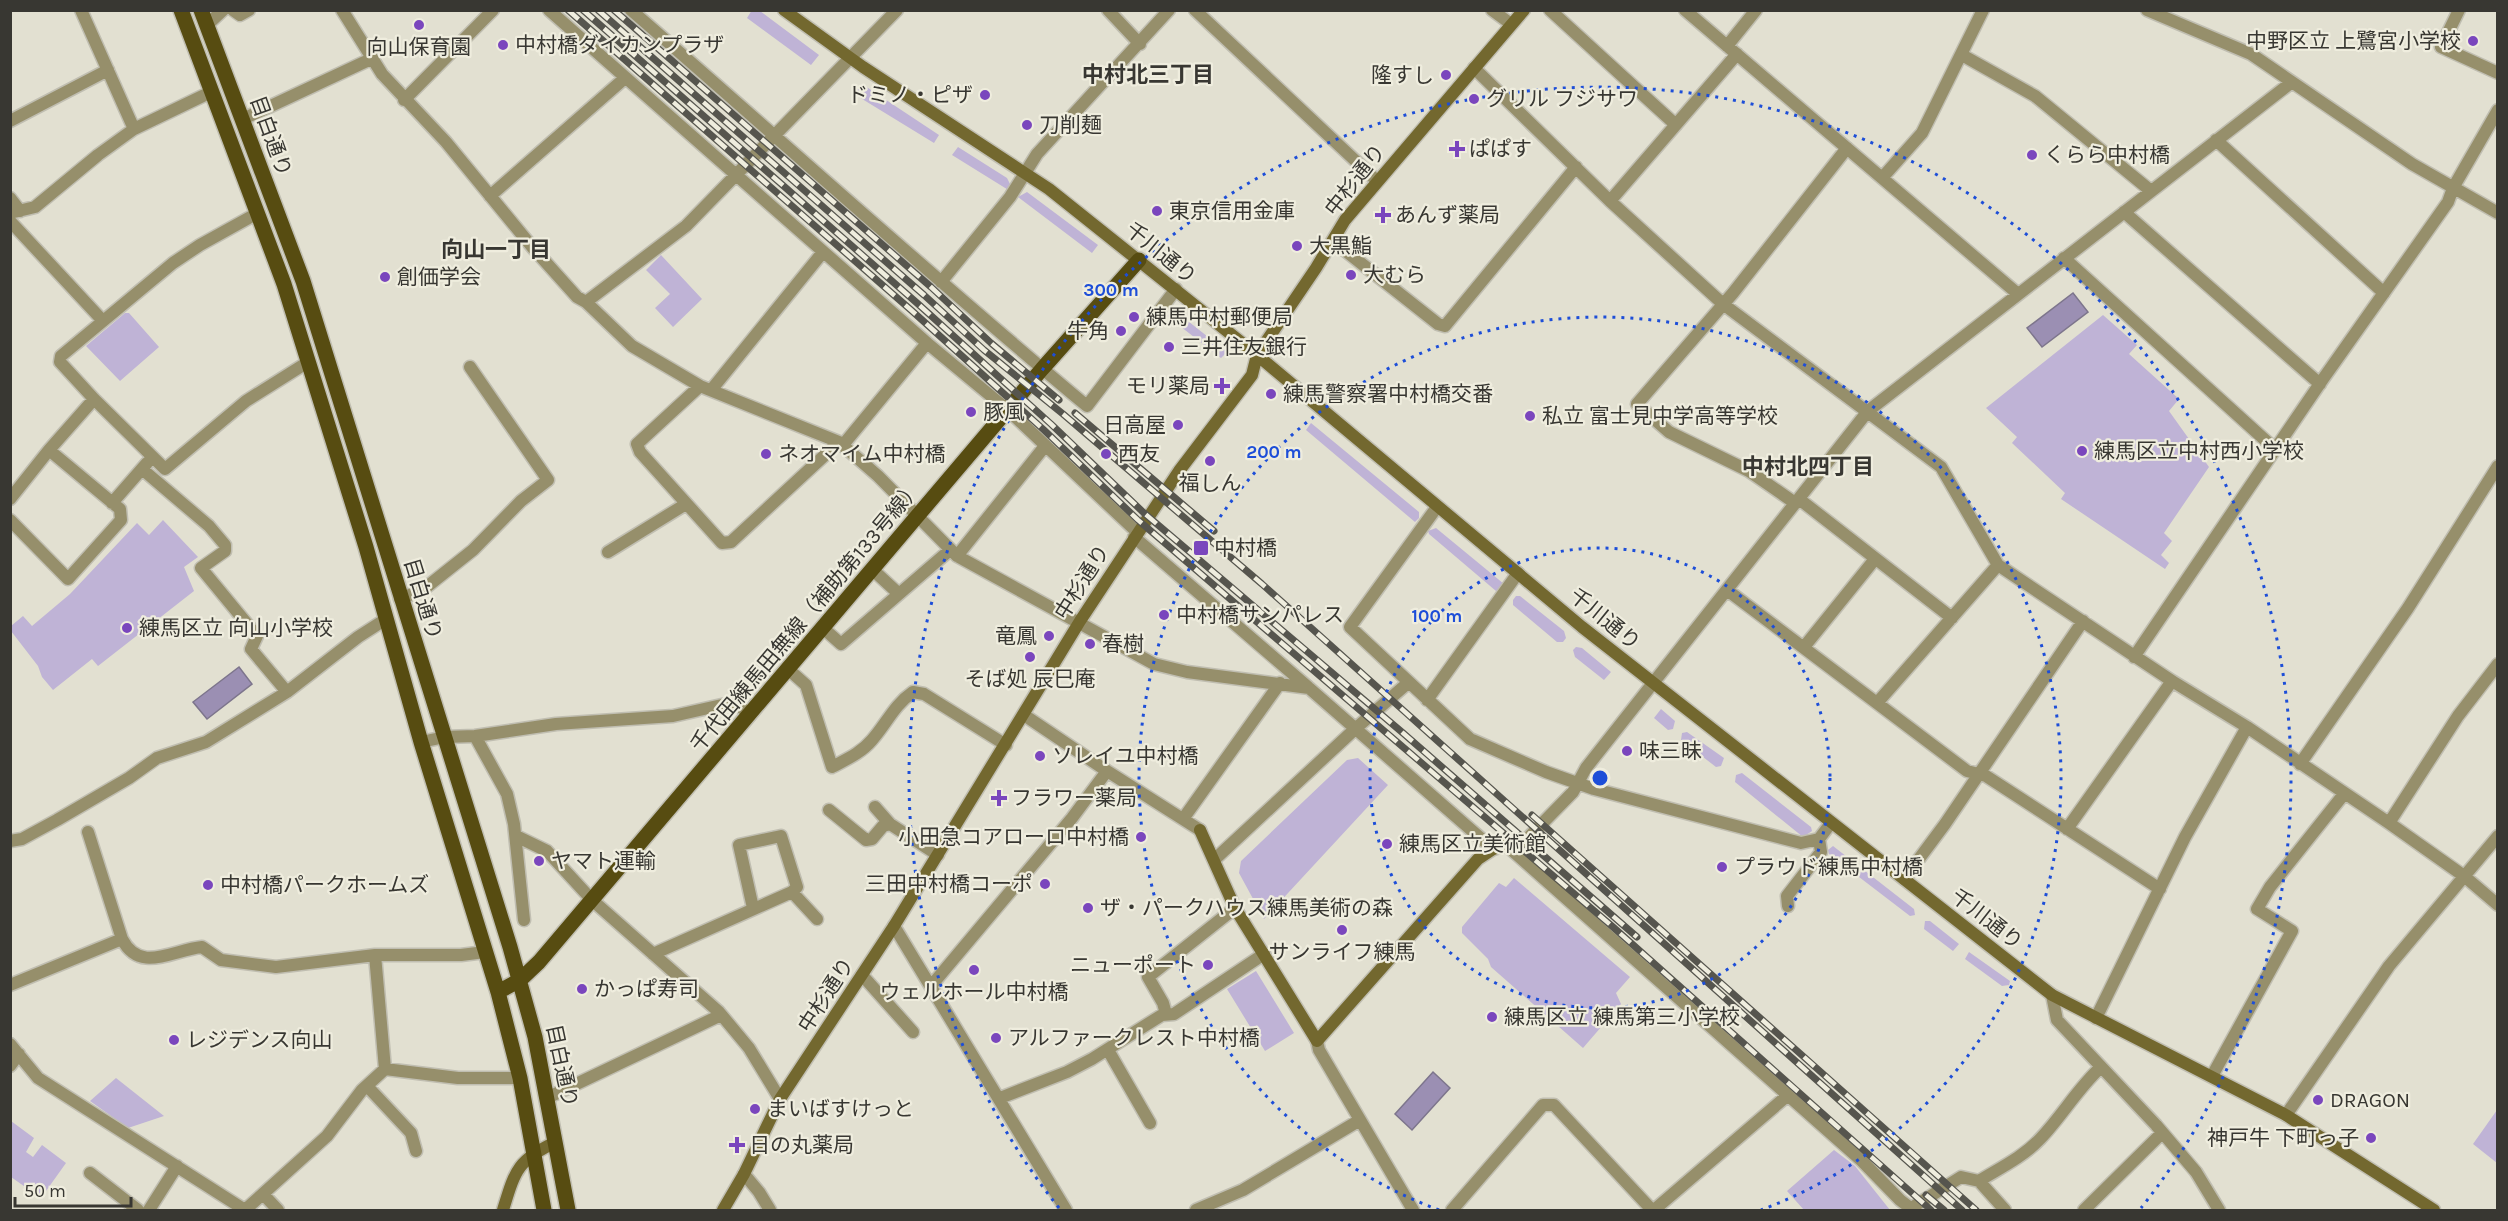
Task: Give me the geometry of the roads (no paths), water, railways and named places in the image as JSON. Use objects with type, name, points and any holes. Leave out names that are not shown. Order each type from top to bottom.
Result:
[{"type":"main road","name":"目白通り","points":[[181,10],[284,284],[386,619],[421,742],[498,992],[520,1078],[544,1210]]},
{"type":"main road","name":"千川通り","points":[[784,10],[849,57],[1027,173],[1139,260],[1257,355],[1582,627],[2052,995],[2286,1115],[2434,1210]]},
{"type":"main road","name":"中杉通り","points":[[723,1210],[744,1174],[780,1099],[894,926],[1080,621],[1179,471],[1252,375],[1257,355],[1345,220],[1524,10]]},
{"type":"main road","name":"目白通り","points":[[204,18],[303,281],[520,981],[549,1097],[568,1210]]},
{"type":"main road","name":"千代田練馬田無線（補助第133号線）","points":[[498,992],[520,981],[592,900],[1009,411],[1042,369],[1139,260]]},
{"type":"main road","points":[[1200,830],[1235,908],[1317,1041],[1478,859],[1499,847]]},
{"type":"main road","points":[[503,1210],[512,1181],[521,1164],[534,1153],[556,1142]]},
{"type":"street","points":[[81,10],[134,129]]},
{"type":"street","points":[[204,18],[223,10]]},
{"type":"street","points":[[233,10],[240,15],[249,10]]},
{"type":"street","points":[[342,10],[371,59],[404,100],[446,142],[577,297],[586,302],[632,346],[706,387],[841,444],[878,476],[954,553],[1154,664],[1187,672],[1309,688]]},
{"type":"street","points":[[404,100],[493,10]]},
{"type":"street","points":[[549,10],[927,343],[1009,411],[1136,535],[1355,729],[1658,978],[1862,1161],[1910,1210],[1961,1177],[1978,1181],[2005,1210]]},
{"type":"street","points":[[630,10],[941,282],[1087,406],[1176,290]]},
{"type":"street","points":[[586,302],[673,237],[897,10]]},
{"type":"street","points":[[1107,10],[1140,44]]},
{"type":"street","points":[[941,282],[1027,173],[1037,154],[1169,10]]},
{"type":"street","points":[[1195,10],[1377,181]]},
{"type":"street","points":[[1492,10],[1511,24]]},
{"type":"street","points":[[1550,10],[1676,125]]},
{"type":"street","points":[[1685,10],[2018,294]]},
{"type":"street","points":[[1610,201],[1676,125],[1732,50],[1756,10]]},
{"type":"street","points":[[2147,10],[2251,54],[2412,164],[2498,213]]},
{"type":"street","points":[[2460,10],[2440,47],[2498,73]]},
{"type":"street","points":[[1882,178],[1922,132],[1962,55],[1980,11]]},
{"type":"street","points":[[1962,55],[2034,96],[2151,191]]},
{"type":"street","points":[[243,119],[371,59]]},
{"type":"street","points":[[1474,68],[1610,201],[1723,304],[1941,467],[1998,565],[2134,657],[2247,727],[2389,823],[2464,876],[2498,905]]},
{"type":"street","points":[[10,122],[108,70]]},
{"type":"street","points":[[490,195],[625,78]]},
{"type":"street","points":[[1499,847],[1524,842],[1573,792],[1586,768],[1868,411],[2292,82]]},
{"type":"street","points":[[10,198],[15,212],[35,207],[98,155],[134,129],[211,92]]},
{"type":"street","points":[[2134,657],[2275,449],[2448,202],[2453,188],[2498,110]]},
{"type":"street","points":[[2217,140],[2384,292]]},
{"type":"street","points":[[1847,148],[1723,304],[1637,404],[1669,432],[1749,471],[1797,501],[1952,618]]},
{"type":"street","points":[[1333,241],[1438,324],[1445,326],[1576,167]]},
{"type":"street","points":[[2124,212],[2320,384]]},
{"type":"street","points":[[256,214],[173,263],[61,356],[60,362],[165,469],[246,401],[308,362]]},
{"type":"street","points":[[10,221],[103,321]]},
{"type":"street","points":[[823,252],[706,387],[637,444],[639,452],[722,543],[731,542],[841,444],[927,343]]},
{"type":"street","points":[[2064,258],[2275,449]]},
{"type":"street","points":[[400,598],[424,589],[473,550],[521,501],[548,480],[470,367]]},
{"type":"street","points":[[10,500],[49,450],[94,399]]},
{"type":"street","points":[[823,628],[841,644],[899,594],[954,553],[1045,446]]},
{"type":"street","points":[[10,520],[68,579],[121,520],[120,509],[49,450]]},
{"type":"street","points":[[112,503],[152,456]]},
{"type":"street","points":[[2300,764],[2408,608],[2498,465]]},
{"type":"street","points":[[142,469],[209,526],[225,545],[225,550],[201,568],[257,636],[251,649],[288,692]]},
{"type":"street","points":[[608,552],[686,504]]},
{"type":"street","points":[[1437,507],[1350,627],[1470,739],[1546,772],[1578,783],[1801,843],[1819,838],[1831,823]]},
{"type":"street","points":[[1804,647],[1875,559]]},
{"type":"street","points":[[1877,703],[1998,565]]},
{"type":"street","points":[[873,570],[899,594]]},
{"type":"street","points":[[1427,700],[1518,573]]},
{"type":"street","points":[[1727,590],[1967,771],[1986,776],[2160,889]]},
{"type":"street","points":[[10,841],[21,839],[57,820],[157,759],[201,745],[288,692],[386,619]]},
{"type":"street","points":[[1904,879],[2083,621]]},
{"type":"street","points":[[2389,823],[2458,716],[2498,664]]},
{"type":"street","points":[[788,669],[806,685],[832,767],[859,752],[873,739],[892,711],[913,692],[924,693],[1006,745]]},
{"type":"street","points":[[2067,829],[2172,681]]},
{"type":"street","points":[[1214,860],[1409,682]]},
{"type":"street","points":[[1183,819],[1280,683]]},
{"type":"street","points":[[421,742],[556,724],[673,716],[735,702],[750,715]]},
{"type":"street","points":[[1024,715],[1200,830]]},
{"type":"street","points":[[2096,1018],[2185,837],[2247,727]]},
{"type":"street","points":[[475,736],[507,794],[516,836],[524,920]]},
{"type":"street","points":[[931,986],[1072,818],[1107,771]]},
{"type":"street","points":[[2212,1076],[2292,932],[2257,909],[2270,887],[2344,794]]},
{"type":"street","points":[[874,807],[890,824],[938,855]]},
{"type":"street","points":[[829,810],[853,831],[869,841],[883,826],[890,824]]},
{"type":"street","points":[[88,832],[122,939],[133,954],[140,958],[162,956],[202,947],[221,960],[276,967],[375,955],[461,955],[485,952]]},
{"type":"street","points":[[516,836],[547,851],[592,900],[721,1015],[749,1048],[780,1099]]},
{"type":"street","points":[[653,954],[792,892],[797,887],[781,836],[739,845],[753,908]]},
{"type":"street","points":[[2286,1115],[2389,966],[2498,836]]},
{"type":"street","points":[[1788,906],[1787,896],[1821,852],[1819,838]]},
{"type":"street","points":[[792,892],[817,919]]},
{"type":"street","points":[[1166,1014],[1163,1002],[1148,977],[1235,908]]},
{"type":"street","points":[[894,926],[1066,1210]]},
{"type":"street","points":[[10,985],[122,939]]},
{"type":"street","points":[[1000,1098],[1067,1072],[1108,1050],[1166,1014],[1173,1014],[1264,954]]},
{"type":"street","points":[[375,955],[386,1069]]},
{"type":"street","points":[[862,975],[912,1032]]},
{"type":"street","points":[[2052,995],[2057,1020],[2196,1172],[2219,1210]]},
{"type":"street","points":[[549,1097],[721,1015]]},
{"type":"street","points":[[1317,1041],[1319,1050],[1413,1210]]},
{"type":"street","points":[[10,1044],[38,1078],[245,1210],[327,1136],[367,1086],[386,1069],[458,1078],[520,1078]]},
{"type":"street","points":[[1108,1050],[1150,1123]]},
{"type":"street","points":[[10,1066],[19,1054]]},
{"type":"street","points":[[1978,1181],[2019,1157],[2041,1138],[2089,1077],[2101,1067]]},
{"type":"street","points":[[367,1086],[411,1133],[416,1151]]},
{"type":"street","points":[[1452,1210],[1543,1106],[1554,1105],[1653,1210],[1787,1096]]},
{"type":"street","points":[[1196,1210],[1243,1190],[1360,1120]]},
{"type":"street","points":[[2084,1210],[2162,1133]]},
{"type":"street","points":[[149,1210],[177,1166]]},
{"type":"street","points":[[90,1173],[138,1210]]},
{"type":"street","points":[[744,1174],[770,1210]]},
{"type":"street","points":[[263,1194],[278,1210]]},
{"type":"railway","points":[[568,10],[911,310],[1044,430],[1138,520],[1613,927],[1931,1210]]},
{"type":"railway","points":[[583,10],[917,303],[1051,424],[1144,513],[1403,733],[1637,937]]},
{"type":"railway","points":[[598,10],[984,350],[1063,414],[1262,584],[1962,1210]]},
{"type":"railway","points":[[614,10],[931,287],[991,343],[1059,400]]},
{"type":"railway","points":[[1075,413],[1214,531]]},
{"type":"railway","points":[[1532,815],[1976,1210]]},
{"type":"railway","points":[[1926,1195],[1944,1210]]},
{"type":"place","name":"向山保育園","points":[[419,25]]},
{"type":"place","name":"中野区立 上鷺宮小学校","points":[[2473,41]]},
{"type":"place","name":"中村橋ダイカンプラザ","points":[[503,45]]},
{"type":"place","name":"隆すし","points":[[1446,75]]},
{"type":"place","name":"ドミノ・ピザ","points":[[985,95]]},
{"type":"place","name":"グリル フジサワ","points":[[1474,99]]},
{"type":"place","name":"刀削麺","points":[[1027,125]]},
{"type":"place","name":"ぱぱす","points":[[1457,149]]},
{"type":"place","name":"くらら中村橋","points":[[2032,155]]},
{"type":"place","name":"東京信用金庫","points":[[1157,211]]},
{"type":"place","name":"あんず薬局","points":[[1383,215]]},
{"type":"place","name":"大黒鮨","points":[[1297,246]]},
{"type":"place","name":"大むら","points":[[1351,275]]},
{"type":"place","name":"創価学会","points":[[385,277]]},
{"type":"place","name":"練馬中村郵便局","points":[[1134,317]]},
{"type":"place","name":"牛角","points":[[1121,331]]},
{"type":"place","name":"三井住友銀行","points":[[1169,347]]},
{"type":"place","name":"モリ薬局","points":[[1222,386]]},
{"type":"place","name":"練馬警察署中村橋交番","points":[[1271,394]]},
{"type":"place","name":"豚風","points":[[971,412]]},
{"type":"place","name":"私立 富士見中学高等学校","points":[[1530,416]]},
{"type":"place","name":"日高屋","points":[[1178,425]]},
{"type":"place","name":"練馬区立中村西小学校","points":[[2082,451]]},
{"type":"place","name":"ネオマイム中村橋","points":[[766,454]]},
{"type":"place","name":"西友","points":[[1106,454]]},
{"type":"place","name":"福しん","points":[[1210,461]]},
{"type":"place","name":"中村橋","points":[[1201,548]]},
{"type":"place","name":"中村橋サンパレス","points":[[1164,615]]},
{"type":"place","name":"練馬区立 向山小学校","points":[[127,628]]},
{"type":"place","name":"竜鳳","points":[[1049,636]]},
{"type":"place","name":"春樹","points":[[1090,644]]},
{"type":"place","name":"そば処 辰巳庵","points":[[1030,657]]},
{"type":"place","name":"味三昧","points":[[1627,751]]},
{"type":"place","name":"ソレイユ中村橋","points":[[1040,756]]},
{"type":"place","name":"フラワー薬局","points":[[999,798]]},
{"type":"place","name":"小田急コアローロ中村橋","points":[[1141,837]]},
{"type":"place","name":"練馬区立美術館","points":[[1387,844]]},
{"type":"place","name":"ヤマト運輸","points":[[539,861]]},
{"type":"place","name":"プラウド練馬中村橋","points":[[1722,867]]},
{"type":"place","name":"三田中村橋コーポ","points":[[1045,884]]},
{"type":"place","name":"中村橋パークホームズ","points":[[208,885]]},
{"type":"place","name":"ザ・パークハウス練馬美術の森","points":[[1088,908]]},
{"type":"place","name":"サンライフ練馬","points":[[1342,930]]},
{"type":"place","name":"ニューポート","points":[[1208,965]]},
{"type":"place","name":"ウェルホール中村橋","points":[[974,970]]},
{"type":"place","name":"かっぱ寿司","points":[[582,989]]},
{"type":"place","name":"練馬区立 練馬第三小学校","points":[[1492,1017]]},
{"type":"place","name":"アルファークレスト中村橋","points":[[996,1038]]},
{"type":"place","name":"レジデンス向山","points":[[174,1040]]},
{"type":"place","name":"DRAGON","points":[[2318,1100]]},
{"type":"place","name":"まいばすけっと","points":[[755,1109]]},
{"type":"place","name":"神戸牛 下町っ子","points":[[2371,1138]]},
{"type":"place","name":"日の丸薬局","points":[[737,1145]]},
{"type":"district","name":"中村北三丁目","points":[[1148,74]]},
{"type":"district","name":"向山一丁目","points":[[496,249]]},
{"type":"district","name":"中村北四丁目","points":[[1808,466]]}]
